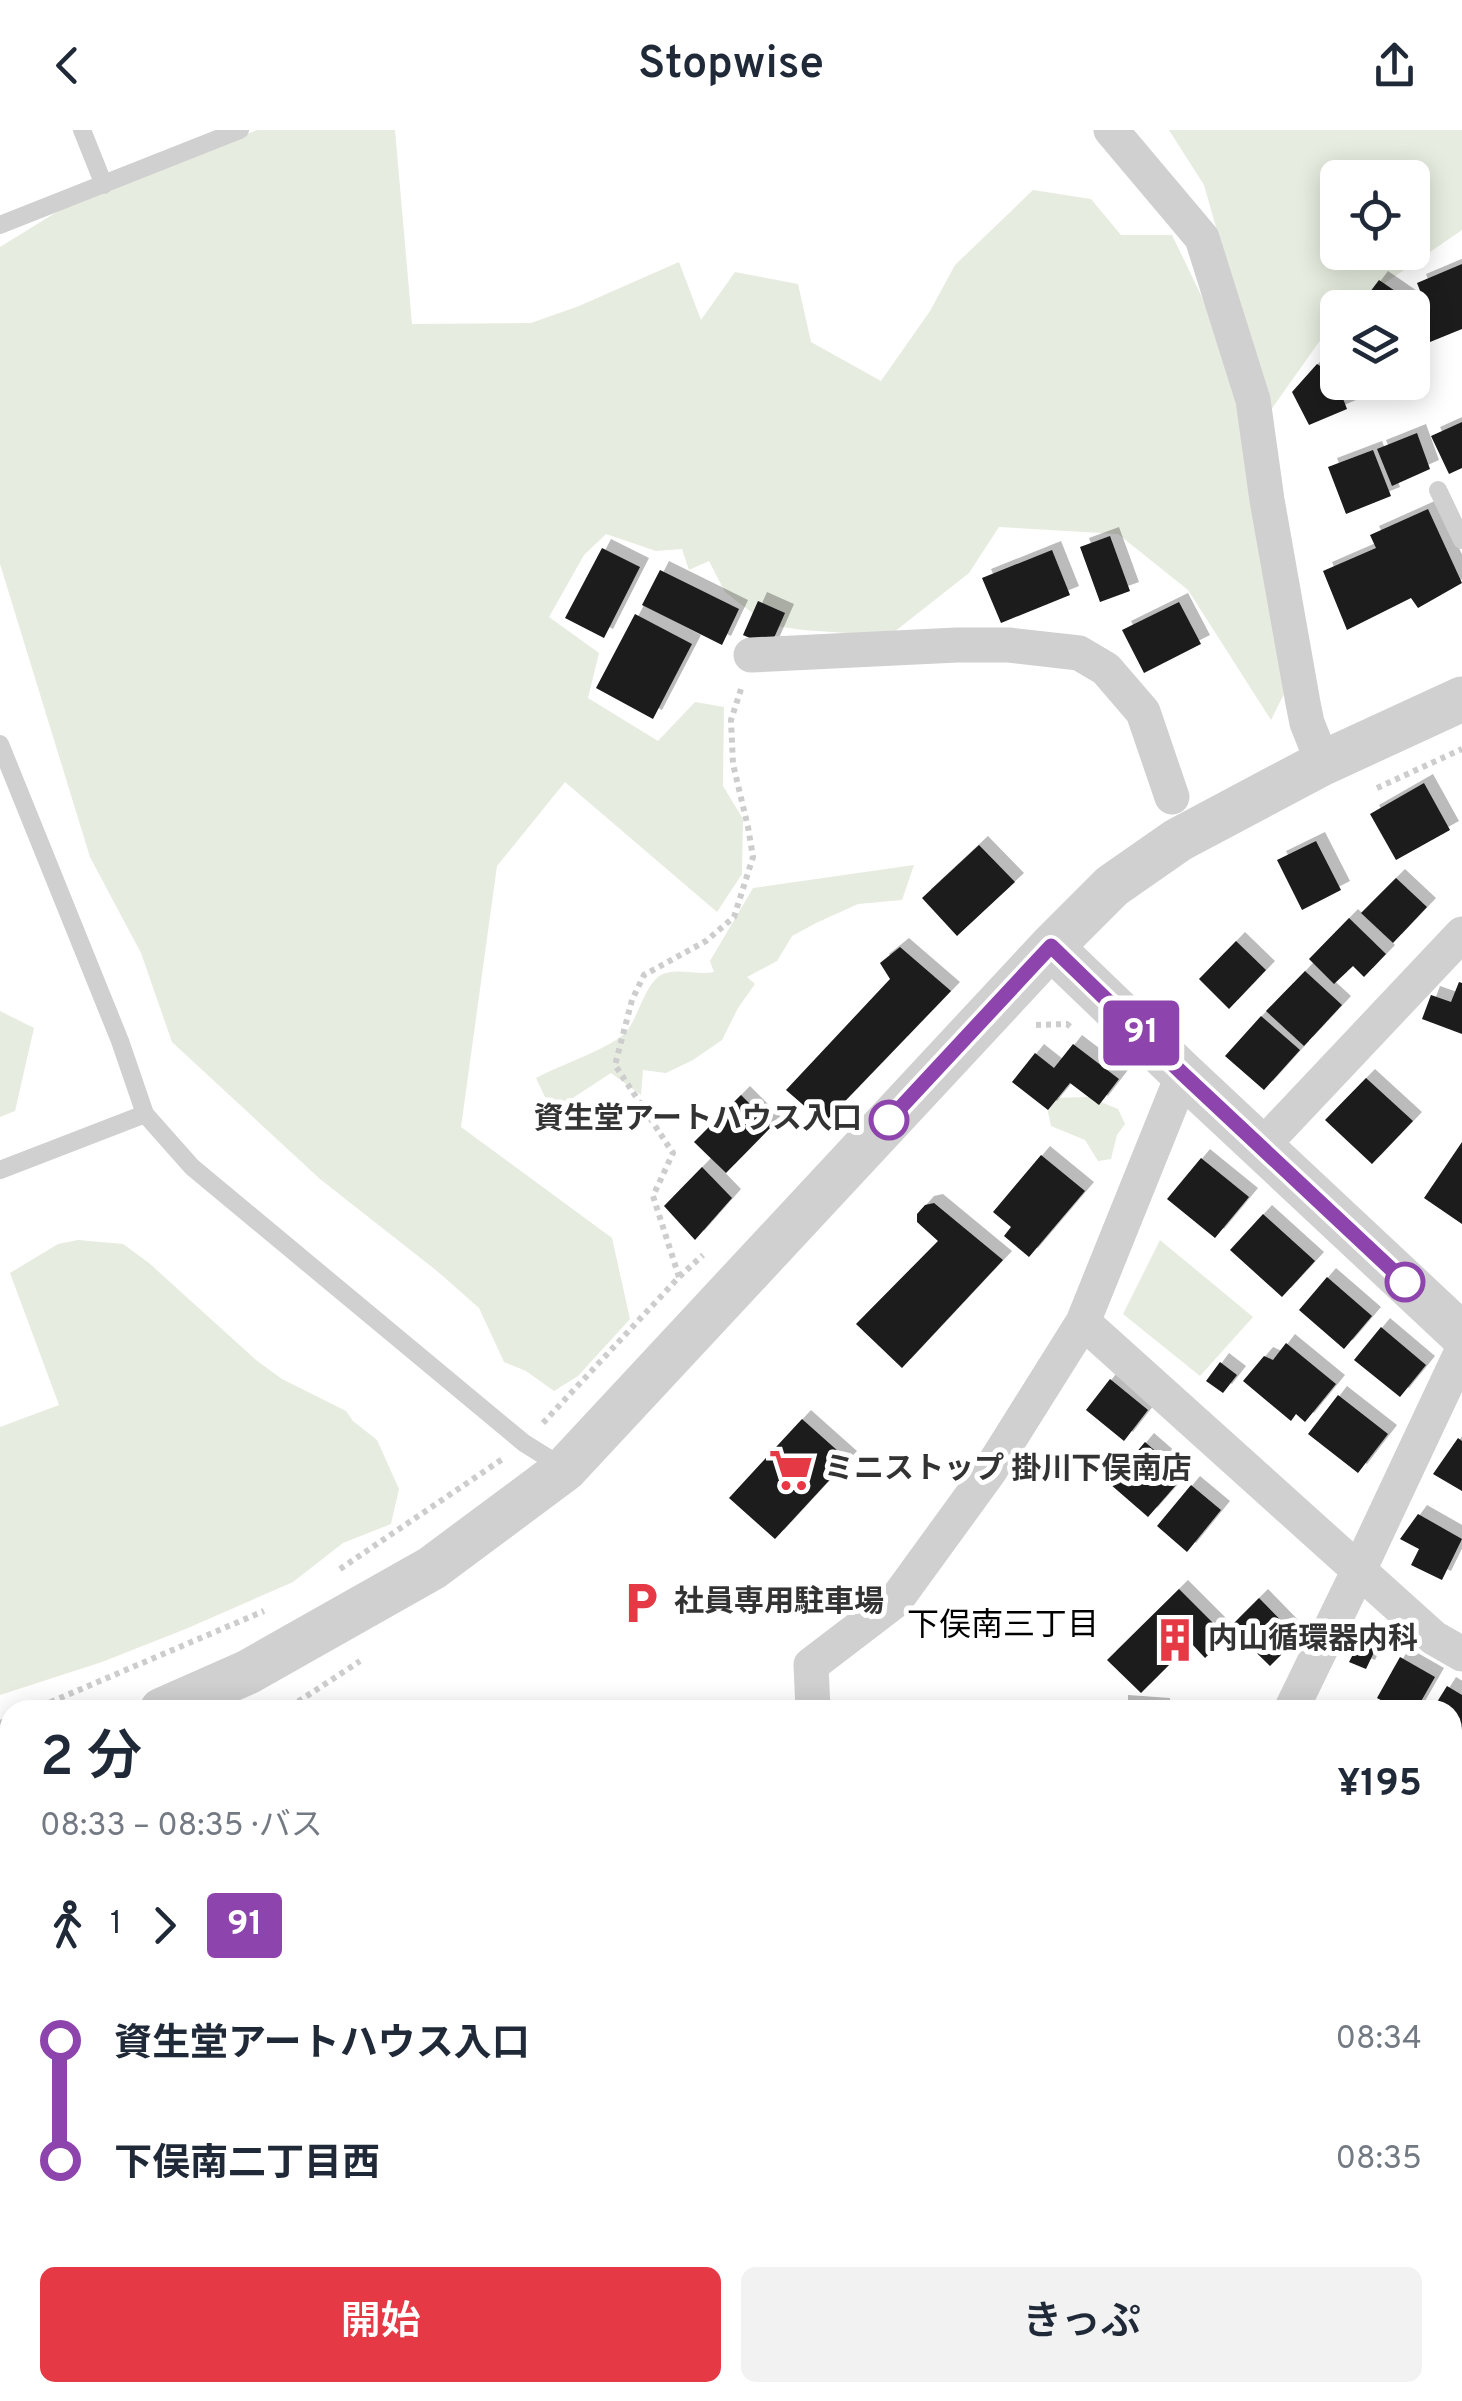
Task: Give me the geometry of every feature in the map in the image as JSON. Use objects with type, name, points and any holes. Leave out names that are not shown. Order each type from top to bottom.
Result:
[{"type":"street","points":[[1111,130],[1202,238],[1253,400],[1303,703],[1323,763]]},
{"type":"street","points":[[752,655],[957,645],[1010,645],[1079,653],[1106,669],[1143,712],[1181,815]]},
{"type":"street","points":[[185,1700],[248,1672],[432,1568],[564,1468],[1051,946],[1181,815],[1323,763],[1462,698]]},
{"type":"street","points":[[1261,1147],[1462,934]]},
{"type":"street","points":[[1051,946],[1462,1336]]},
{"type":"street","points":[[813,1700],[811,1666],[896,1600],[989,1472],[1083,1322],[1183,1074]]},
{"type":"street","points":[[1083,1322],[1434,1638],[1462,1654]]},
{"type":"street","points":[[1296,1700],[1462,1351]]},
{"type":"lane","points":[[82,130],[104,184]]},
{"type":"lane","points":[[0,225],[240,130]]},
{"type":"lane","points":[[1438,490],[1462,540]]},
{"type":"lane","points":[[0,744],[120,1042],[144,1114],[192,1167],[524,1443],[564,1468]]},
{"type":"lane","points":[[0,1170],[144,1114]]},
{"type":"path","points":[[680,1277],[653,1196],[673,1154],[615,1065],[632,1000],[644,975],[706,942],[734,917],[752,857],[733,764],[731,720],[752,655]]},
{"type":"path","points":[[1376,788],[1462,749]]},
{"type":"path","points":[[1024,1033],[1036,1024],[1068,1024],[1082,1037]]},
{"type":"path","points":[[336,1571],[502,1459]]},
{"type":"path","points":[[55,1700],[271,1608]]},
{"type":"path","points":[[302,1700],[373,1652]]},
{"type":"shaded area","points":[[257,130],[395,130],[412,324],[531,323],[679,262],[701,320],[735,272],[798,284],[811,342],[881,381],[930,311],[955,265],[1033,190],[1091,199],[1121,235],[1172,235],[1228,351],[1284,694],[1271,720],[1188,590],[1118,534],[999,527],[969,573],[889,636],[768,625],[725,592],[709,561],[689,570],[682,549],[656,551],[606,534],[584,555],[549,617],[599,653],[588,698],[658,741],[695,702],[724,707],[723,786],[743,819],[742,874],[717,912],[565,782],[497,866],[461,1127],[612,1238],[630,1319],[578,1376],[554,1391],[526,1371],[504,1362],[479,1308],[320,1179],[172,1042],[141,953],[90,857],[0,564],[0,247],[68,205]]},
{"type":"shaded area","points":[[1169,130],[1462,130],[1462,230],[1430,252],[1430,160],[1320,160],[1320,270],[1404,270],[1377,290],[1320,290],[1320,341],[1263,421],[1246,333],[1204,185]]},
{"type":"shaded area","points":[[914,865],[902,900],[858,904],[792,936],[777,961],[747,977],[755,984],[722,1040],[666,1073],[643,1070],[641,1095],[611,1073],[562,1105],[545,1097],[536,1078],[620,1037],[659,976],[672,972],[714,972],[710,961],[753,888]]},
{"type":"shaded area","points":[[0,1011],[34,1028],[15,1111],[0,1117]]},
{"type":"shaded area","points":[[1089,1097],[1118,1109],[1125,1124],[1117,1135],[1111,1159],[1098,1161],[1085,1140],[1051,1126],[1045,1098]]},
{"type":"shaded area","points":[[78,1240],[123,1244],[256,1360],[282,1379],[346,1411],[377,1440],[399,1489],[391,1524],[343,1543],[293,1582],[102,1662],[0,1695],[0,1427],[59,1405],[10,1273],[58,1244]]},
{"type":"shaded area","points":[[1160,1240],[1253,1317],[1200,1376],[1123,1314]]},
{"type":"building","points":[[1462,264],[1462,329],[1430,342],[1430,290],[1420,290],[1417,283]]},
{"type":"building","points":[[1379,280],[1394,290],[1372,290]]},
{"type":"building","points":[[1317,364],[1320,400],[1344,400],[1347,409],[1309,425],[1292,392]]},
{"type":"building","points":[[1462,422],[1462,468],[1449,474],[1431,436]]},
{"type":"building","points":[[1417,433],[1430,469],[1392,486],[1377,449]]},
{"type":"building","points":[[1373,450],[1391,496],[1346,514],[1328,467]]},
{"type":"building","points":[[1428,509],[1462,583],[1418,608],[1411,598],[1347,630],[1323,571],[1376,548],[1370,535]]},
{"type":"building","points":[[1110,536],[1130,591],[1100,602],[1080,547]]},
{"type":"building","points":[[602,548],[640,567],[604,638],[565,618]]},
{"type":"building","points":[[1052,550],[1070,595],[1001,623],[982,578]]},
{"type":"building","points":[[660,570],[739,609],[722,645],[642,605]]},
{"type":"building","points":[[758,601],[785,613],[770,647],[743,635]]},
{"type":"building","points":[[1179,602],[1201,644],[1144,673],[1122,630]]},
{"type":"building","points":[[635,614],[692,644],[653,719],[596,688]]},
{"type":"building","points":[[1424,783],[1450,830],[1396,860],[1370,814]]},
{"type":"building","points":[[1316,841],[1341,890],[1302,910],[1277,860]]},
{"type":"building","points":[[979,845],[1015,882],[957,936],[922,898]]},
{"type":"building","points":[[1396,878],[1427,907],[1393,943],[1361,913]]},
{"type":"building","points":[[1349,918],[1386,954],[1364,977],[1353,966],[1334,984],[1309,959]]},
{"type":"building","points":[[1236,941],[1266,970],[1229,1009],[1199,979]]},
{"type":"building","points":[[900,947],[951,991],[824,1123],[786,1090],[890,979],[880,963]]},
{"type":"building","points":[[1305,971],[1342,1005],[1304,1046],[1266,1011]]},
{"type":"building","points":[[1459,982],[1462,1034],[1422,1019],[1431,995],[1451,1002]]},
{"type":"building","points":[[1261,1016],[1300,1050],[1264,1090],[1225,1056]]},
{"type":"building","points":[[1073,1044],[1119,1079],[1099,1105],[1070,1083],[1048,1110],[1012,1082],[1035,1053],[1054,1068]]},
{"type":"building","points":[[1366,1078],[1413,1121],[1372,1164],[1325,1120]]},
{"type":"building","points":[[741,1095],[772,1126],[726,1173],[694,1142]]},
{"type":"building","points":[[1462,1142],[1462,1224],[1424,1198]]},
{"type":"building","points":[[1041,1155],[1085,1191],[1029,1257],[1004,1236],[1011,1227],[993,1212]]},
{"type":"building","points":[[1201,1158],[1249,1197],[1215,1238],[1167,1199]]},
{"type":"building","points":[[702,1167],[732,1198],[695,1240],[664,1206]]},
{"type":"building","points":[[934,1203],[1003,1260],[902,1368],[856,1324],[938,1241],[917,1222],[917,1214],[925,1205]]},
{"type":"building","points":[[1263,1214],[1315,1261],[1282,1297],[1230,1250]]},
{"type":"building","points":[[1327,1277],[1372,1316],[1344,1349],[1299,1310]]},
{"type":"building","points":[[1381,1327],[1426,1365],[1400,1397],[1354,1360]]},
{"type":"building","points":[[1286,1343],[1336,1384],[1305,1422],[1296,1414],[1291,1421],[1243,1381],[1264,1356],[1273,1360]]},
{"type":"building","points":[[1220,1362],[1237,1375],[1223,1393],[1206,1381]]},
{"type":"building","points":[[1110,1379],[1148,1410],[1124,1441],[1086,1410]]},
{"type":"building","points":[[1338,1395],[1388,1434],[1358,1473],[1308,1434]]},
{"type":"building","points":[[802,1419],[848,1460],[775,1539],[729,1498]]},
{"type":"building","points":[[1458,1438],[1462,1441],[1462,1491],[1433,1474]]},
{"type":"building","points":[[1145,1442],[1184,1476],[1148,1517],[1110,1484]]},
{"type":"building","points":[[1191,1485],[1221,1510],[1187,1552],[1157,1526]]},
{"type":"building","points":[[1418,1514],[1462,1539],[1442,1580],[1411,1565],[1419,1549],[1400,1539]]},
{"type":"building","name":"内山循環器内科","points":[[1179,1589],[1227,1637],[1205,1658],[1191,1643],[1141,1693],[1107,1660]]},
{"type":"building","points":[[1259,1598],[1298,1638],[1270,1666],[1230,1627]]},
{"type":"building","points":[[1360,1641],[1376,1648],[1366,1669],[1349,1662]]},
{"type":"building","points":[[1400,1657],[1435,1677],[1422,1700],[1377,1698]]},
{"type":"building","points":[[1447,1686],[1462,1695],[1462,1700],[1438,1700]]},
{"type":"bus line","name":"91","points":[[889,1120],[1051,946],[1405,1282]]},
{"type":"place","name":"資生堂アートハウス入口","points":[[889,1120]]},
{"type":"place","name":"ミニストップ 掛川下俣南店","points":[[791,1470]]},
{"type":"place","name":"社員専用駐車場","points":[[641,1603]]},
{"type":"place","name":"内山循環器内科","points":[[1175,1640]]},
{"type":"district","name":"下俣南三丁目","points":[[1003,1627]]}]
